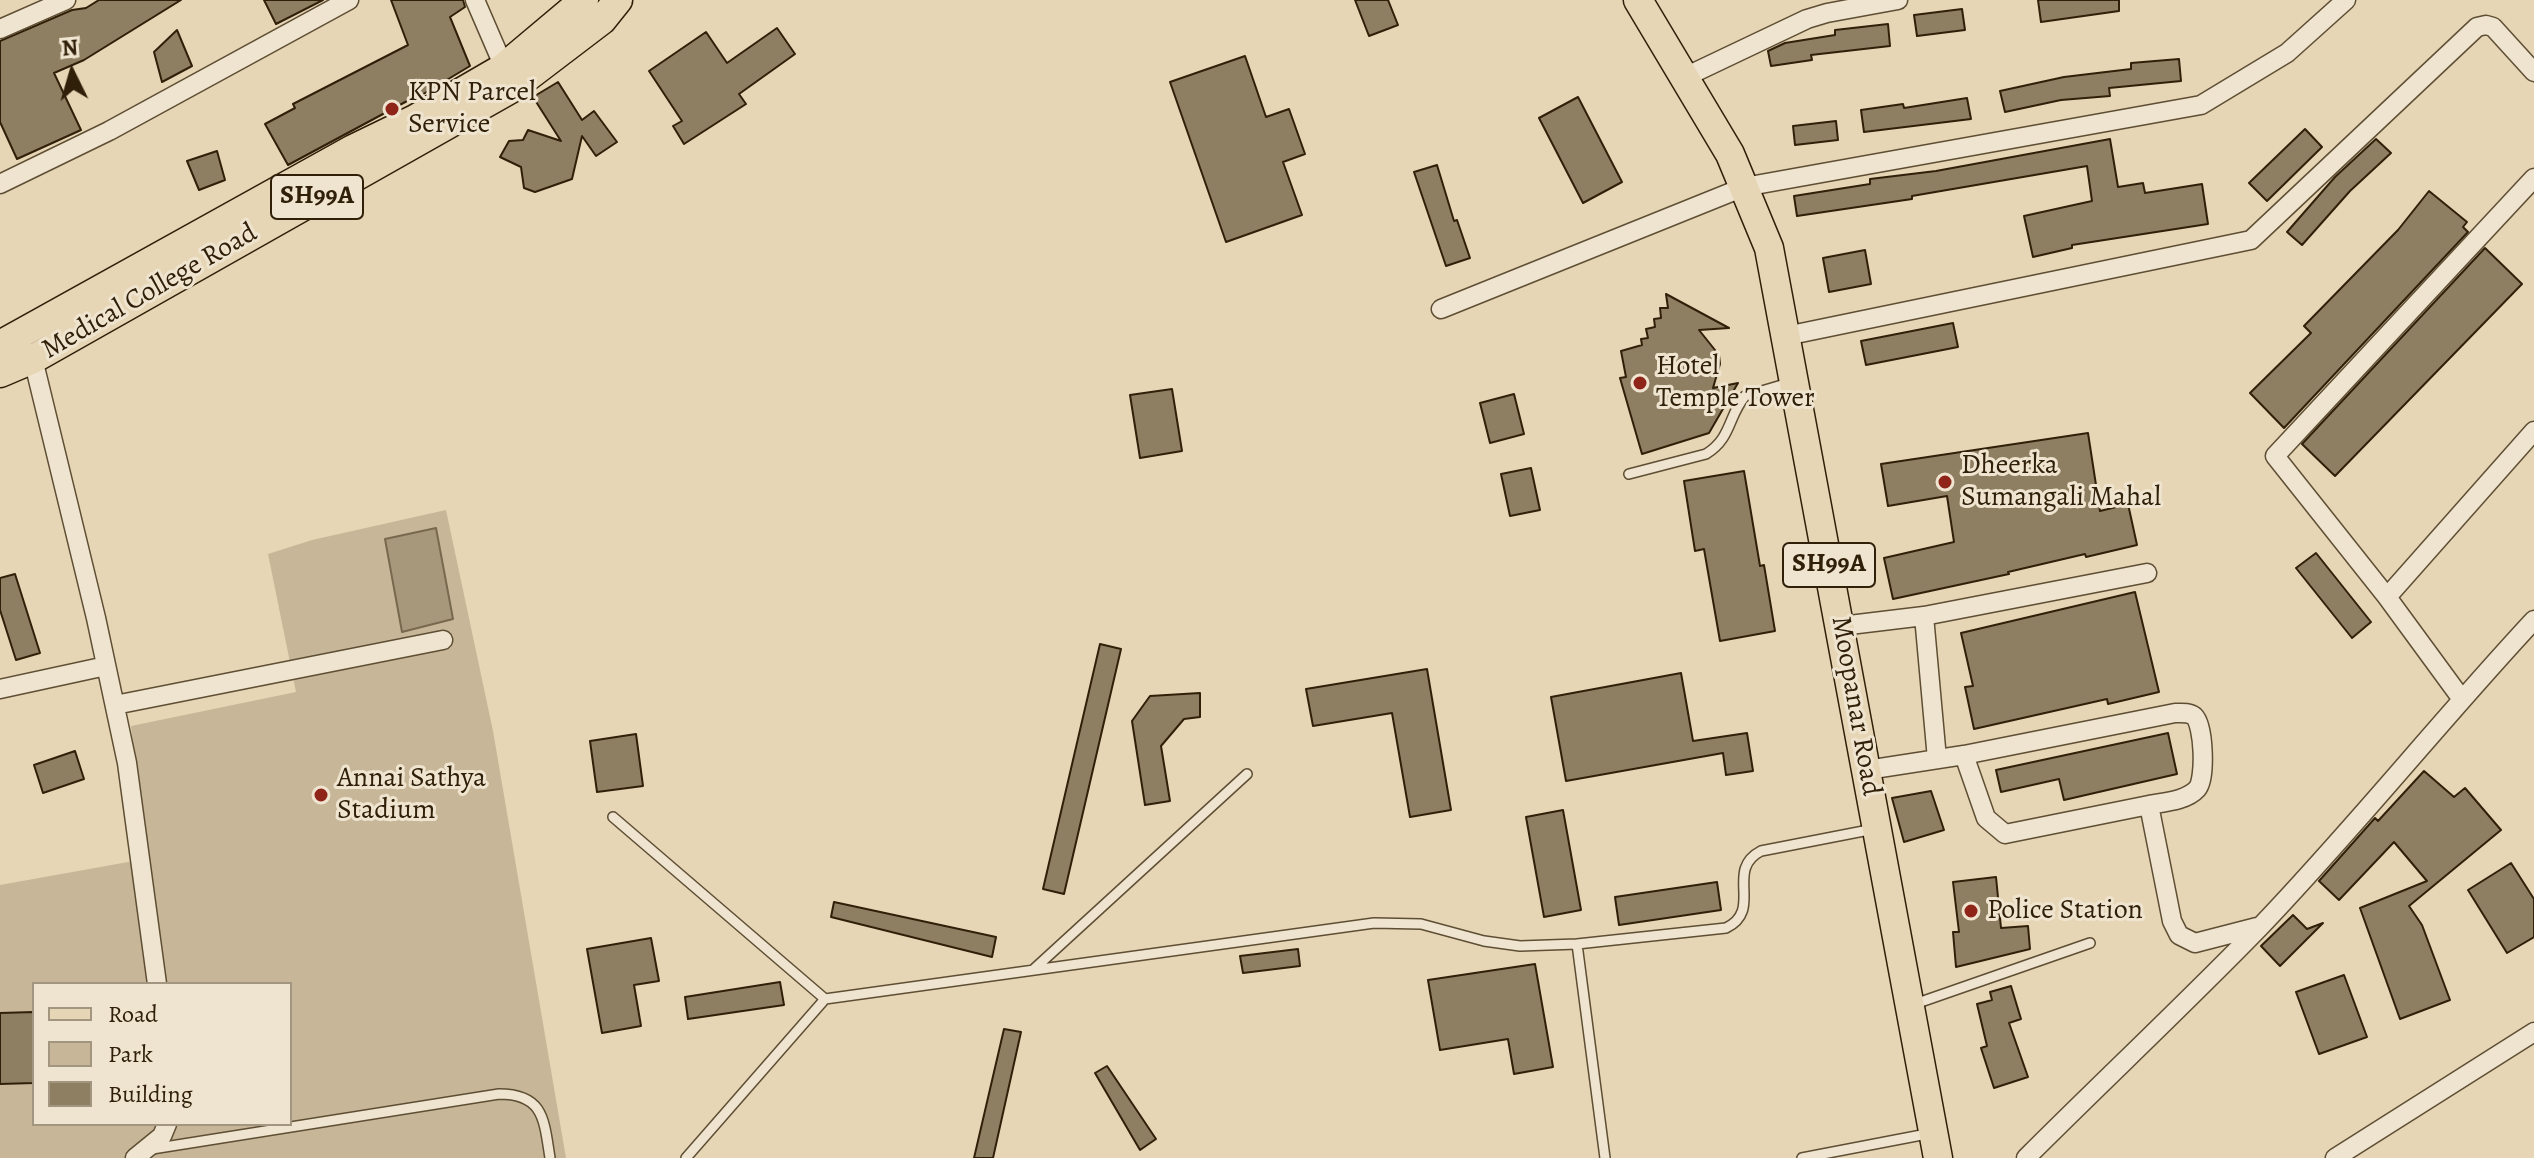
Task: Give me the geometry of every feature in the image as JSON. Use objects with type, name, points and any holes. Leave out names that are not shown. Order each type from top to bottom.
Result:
[{"type":"main road","name":"Moopanar Road","points":[[1638,0],[1730,154],[1769,248],[1936,1145]]},
{"type":"main road","name":"Medical College Road","points":[[0,373],[17,347],[353,149],[509,77],[597,5]]},
{"type":"street","points":[[0,29],[66,0]]},
{"type":"street","points":[[0,184],[109,131],[349,0]]},
{"type":"street","points":[[475,0],[509,77]]},
{"type":"street","points":[[1685,77],[1807,19],[1898,0]]},
{"type":"street","points":[[1441,309],[1744,187],[2201,105],[2287,53],[2346,0]]},
{"type":"street","points":[[1786,336],[2251,240],[2477,27],[2493,27],[2534,72]]},
{"type":"street","points":[[2461,698],[2387,597],[2275,456],[2534,178]]},
{"type":"street","points":[[17,347],[115,705],[127,763],[157,982]]},
{"type":"street","points":[[2387,597],[2534,431]]},
{"type":"street","points":[[1841,626],[1924,616],[2147,573]]},
{"type":"street","points":[[1924,616],[1937,759]]},
{"type":"street","points":[[2026,1158],[2259,927],[2534,620]]},
{"type":"street","points":[[115,705],[443,640]]},
{"type":"street","points":[[0,689],[106,666]]},
{"type":"street","points":[[1867,770],[1964,755],[2186,712],[2194,716],[2199,725],[2203,782],[2186,797],[2005,834],[1986,818],[1964,755]]},
{"type":"street","points":[[2149,805],[2172,921],[2179,935],[2195,943],[2259,927]]},
{"type":"street","points":[[2335,1158],[2534,1032]]},
{"type":"street","points":[[140,1154],[162,1136],[166,1126]]},
{"type":"lane","points":[[1629,474],[1706,454],[1725,437],[1745,396],[1795,382]]},
{"type":"lane","points":[[1033,970],[1247,774]]},
{"type":"lane","points":[[613,817],[825,999]]},
{"type":"lane","points":[[686,1158],[825,999],[1374,923],[1421,924],[1469,938],[1520,946],[1577,944],[1726,928],[1742,916],[1745,865],[1751,856],[1761,851],[1877,828]]},
{"type":"lane","points":[[1910,1005],[2090,943]]},
{"type":"lane","points":[[1577,944],[1605,1158]]},
{"type":"lane","points":[[140,1154],[499,1094],[519,1094],[533,1101],[541,1118],[550,1158]]},
{"type":"lane","points":[[1802,1158],[1936,1145]]},
{"type":"green space","name":"Annai Sathya Stadium","points":[[446,510],[493,731],[566,1158],[0,1158],[0,885],[145,859],[131,726],[296,692],[268,554],[312,540]]},
{"type":"shaded area","points":[[436,528],[453,619],[402,632],[385,539]]},
{"type":"building","points":[[99,0],[181,0],[84,60],[54,73],[81,130],[17,159],[0,122],[0,41],[72,10],[86,8]]},
{"type":"building","points":[[264,0],[323,0],[276,24]]},
{"type":"building","points":[[391,0],[463,0],[465,7],[450,17],[470,66],[410,102],[288,165],[265,124],[295,108],[293,104],[408,45]]},
{"type":"building","points":[[1355,0],[1388,0],[1398,25],[1369,36]]},
{"type":"building","points":[[2038,0],[2119,0],[2119,11],[2041,22]]},
{"type":"building","points":[[1962,9],[1965,30],[1917,36],[1914,15]]},
{"type":"building","points":[[1888,24],[1890,46],[1811,55],[1812,60],[1771,66],[1768,51],[1785,43],[1835,35],[1835,30]]},
{"type":"building","points":[[777,28],[795,54],[739,94],[746,104],[684,144],[673,126],[682,121],[649,71],[706,32],[727,63]]},
{"type":"building","points":[[177,30],[192,66],[162,82],[154,52]]},
{"type":"building","points":[[1245,56],[1266,117],[1289,109],[1305,154],[1283,162],[1302,215],[1226,242],[1170,82]]},
{"type":"building","points":[[2179,59],[2181,81],[2109,88],[2110,96],[2061,100],[2005,112],[2000,91],[2064,77],[2131,69],[2131,63]]},
{"type":"building","points":[[558,82],[582,120],[594,111],[617,142],[596,156],[582,136],[572,179],[535,192],[524,188],[521,167],[500,157],[509,141],[523,140],[528,130],[561,141],[533,97]]},
{"type":"building","points":[[1578,97],[1622,182],[1583,203],[1539,118]]},
{"type":"building","points":[[1967,98],[1971,119],[1864,132],[1861,110],[1903,104],[1904,108]]},
{"type":"building","points":[[1836,121],[1838,140],[1795,145],[1793,126]]},
{"type":"building","points":[[2305,129],[2322,147],[2267,201],[2249,183]]},
{"type":"building","points":[[2110,139],[2118,187],[2143,183],[2145,193],[2202,184],[2208,224],[2072,245],[2072,248],[2033,257],[2024,216],[2092,201],[2087,166],[1912,196],[1912,199],[1797,216],[1794,196],[1870,184],[1870,179],[1936,171]]},
{"type":"building","points":[[2376,139],[2391,153],[2350,191],[2302,245],[2287,232],[2335,177]]},
{"type":"building","points":[[217,151],[225,180],[199,190],[187,161]]},
{"type":"building","points":[[1437,165],[1454,221],[1457,220],[1470,258],[1446,266],[1414,172]]},
{"type":"building","points":[[2429,191],[2467,222],[2463,227],[2468,232],[2284,428],[2250,393],[2311,333],[2304,326],[2398,230]]},
{"type":"building","points":[[2485,248],[2522,284],[2335,476],[2302,444]]},
{"type":"building","points":[[1865,250],[1871,284],[1829,292],[1823,258]]},
{"type":"building","points":[[1666,294],[1729,328],[1699,330],[1719,355],[1720,364],[1713,388],[1738,383],[1709,433],[1642,454],[1620,378],[1626,377],[1621,351],[1642,345],[1641,339],[1648,338],[1646,329],[1655,327],[1654,319],[1661,318],[1660,308],[1668,308]]},
{"type":"building","points":[[1953,323],[1958,347],[1866,365],[1861,341]]},
{"type":"building","points":[[1172,389],[1182,451],[1140,458],[1130,395]]},
{"type":"building","points":[[1514,394],[1524,434],[1490,443],[1480,403]]},
{"type":"building","points":[[2088,433],[2100,511],[2128,504],[2137,545],[2086,557],[2085,554],[1893,599],[1884,558],[1954,542],[1947,496],[1888,506],[1881,464]]},
{"type":"building","points":[[1531,468],[1540,510],[1510,516],[1501,474]]},
{"type":"building","points":[[1744,471],[1775,631],[1720,641],[1704,549],[1695,551],[1684,481]]},
{"type":"building","points":[[2316,553],[2371,622],[2352,638],[2296,568]]},
{"type":"building","points":[[15,574],[40,653],[16,660],[0,610],[0,578]]},
{"type":"building","points":[[2135,592],[2159,692],[2108,704],[2107,699],[1974,729],[1965,687],[1973,686],[1961,633]]},
{"type":"building","points":[[1100,644],[1121,649],[1064,894],[1043,889]]},
{"type":"building","points":[[1427,669],[1451,810],[1410,817],[1392,713],[1313,726],[1306,689]]},
{"type":"building","points":[[1681,673],[1693,741],[1747,733],[1753,771],[1726,775],[1723,753],[1566,781],[1551,697]]},
{"type":"building","points":[[1200,693],[1200,717],[1184,719],[1161,746],[1170,801],[1145,805],[1132,721],[1150,696]]},
{"type":"building","points":[[2168,733],[2177,774],[2064,800],[2059,779],[2001,792],[1996,770]]},
{"type":"building","points":[[636,734],[643,786],[597,792],[590,741]]},
{"type":"building","points":[[75,751],[84,779],[43,793],[34,765]]},
{"type":"building","points":[[2424,771],[2454,797],[2465,788],[2501,830],[2409,906],[2422,925],[2450,1000],[2400,1019],[2360,908],[2427,881],[2394,842],[2339,900],[2319,881],[2375,818],[2378,821]]},
{"type":"building","points":[[1931,791],[1944,830],[1904,842],[1892,798]]},
{"type":"building","points":[[1563,810],[1581,910],[1544,917],[1526,817]]},
{"type":"building","points":[[2511,863],[2534,899],[2534,937],[2507,953],[2468,890]]},
{"type":"building","points":[[1996,877],[2001,928],[2028,926],[2030,949],[1956,967],[1953,932],[1959,932],[1953,882]]},
{"type":"building","points":[[1717,882],[1721,910],[1619,925],[1615,897]]},
{"type":"building","points":[[834,902],[996,937],[992,957],[831,917]]},
{"type":"building","points":[[2293,915],[2307,929],[2323,923],[2280,966],[2261,946]]},
{"type":"building","points":[[651,938],[659,981],[634,985],[641,1026],[602,1033],[587,949]]},
{"type":"building","points":[[1298,949],[1300,966],[1243,973],[1240,956]]},
{"type":"building","points":[[1535,964],[1553,1067],[1514,1074],[1508,1039],[1440,1050],[1428,980]]},
{"type":"building","points":[[2344,975],[2367,1037],[2319,1054],[2296,992]]},
{"type":"building","points":[[780,982],[784,1005],[688,1019],[685,997]]},
{"type":"building","points":[[2011,986],[2021,1019],[2009,1023],[2028,1077],[1994,1088],[1981,1048],[1987,1046],[1977,1004],[1992,1000],[1990,992]]},
{"type":"building","points":[[32,1012],[32,1083],[0,1084],[0,1013]]},
{"type":"building","points":[[1004,1029],[1021,1032],[993,1158],[974,1158]]},
{"type":"building","points":[[1107,1066],[1156,1139],[1140,1150],[1095,1073]]},
{"type":"place","name":"KPN Parcel Service","points":[[392,109]]},
{"type":"place","name":"Hotel Temple Tower","points":[[1640,383]]},
{"type":"place","name":"Dheerka Sumangali Mahal","points":[[1945,482]]},
{"type":"place","name":"Annai Sathya Stadium","points":[[321,795]]},
{"type":"place","name":"Police Station","points":[[1971,911]]}]
